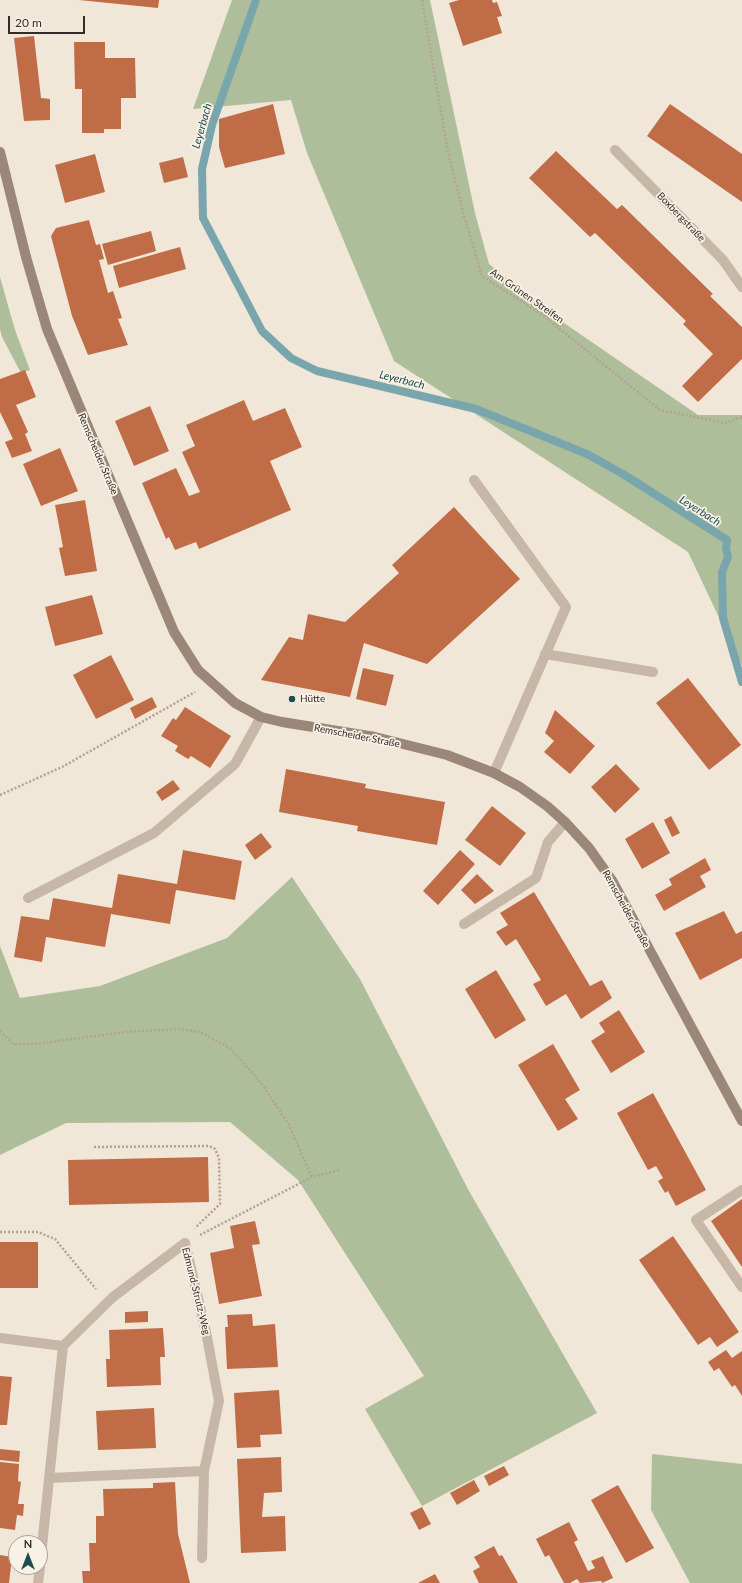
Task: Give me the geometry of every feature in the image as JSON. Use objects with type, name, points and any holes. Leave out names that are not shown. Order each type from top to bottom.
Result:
[{"type":"main road","name":"Remscheider Straße","points":[[0,152],[26,258],[47,329],[174,632],[198,670],[211,684],[235,703],[261,717],[375,738],[439,753],[494,773],[520,787],[547,806],[565,822],[589,848],[613,882],[742,1121]]},
{"type":"street","name":"Boxbergstraße","points":[[615,150],[723,260],[742,287]]},
{"type":"street","points":[[474,480],[566,607],[494,773]]},
{"type":"street","points":[[545,654],[653,672]]},
{"type":"street","points":[[28,898],[154,833],[235,764],[261,717]]},
{"type":"street","points":[[464,924],[536,878],[548,842],[565,822]]},
{"type":"street","points":[[742,1190],[696,1220],[742,1287]]},
{"type":"street","name":"Edmund-Strutz-Weg","points":[[63,1346],[107,1303],[185,1243],[206,1332],[218,1401],[204,1471],[202,1558]]},
{"type":"street","points":[[0,1338],[63,1346],[44,1535]]},
{"type":"street","points":[[50,1478],[204,1471]]},
{"type":"path","name":"Am Grünen Streifen","points":[[422,0],[447,148],[464,216],[482,276],[544,316],[660,410],[726,423],[742,417]]},
{"type":"path","points":[[0,796],[62,767],[177,701],[211,684]]},
{"type":"path","points":[[0,1031],[13,1044],[35,1044],[126,1032],[178,1029],[200,1032],[230,1048],[262,1084],[289,1125],[312,1177]]},
{"type":"path","points":[[94,1148],[209,1146],[215,1149],[219,1158],[220,1204],[185,1237],[185,1243],[312,1177],[339,1170]]},
{"type":"path","points":[[0,1232],[38,1232],[55,1238],[107,1303]]},
{"type":"green space","points":[[232,0],[430,0],[475,213],[489,264],[548,312],[698,415],[742,415],[742,666],[688,552],[394,361],[307,153],[291,100],[193,109]]},
{"type":"green space","points":[[0,277],[15,330],[30,370],[21,373],[2,337],[0,329]]},
{"type":"green space","points":[[292,877],[360,979],[469,1191],[597,1413],[422,1506],[365,1409],[424,1376],[298,1180],[230,1122],[66,1123],[0,1155],[0,946],[20,998],[100,986],[227,938]]},
{"type":"green space","points":[[652,1454],[742,1464],[742,1583],[690,1583],[651,1510]]},
{"type":"building","points":[[79,0],[159,0],[158,8]]},
{"type":"building","points":[[459,0],[492,0],[493,3],[497,2],[502,16],[497,17],[502,33],[463,46],[449,3]]},
{"type":"building","points":[[34,36],[41,98],[50,99],[50,120],[24,121],[14,38]]},
{"type":"building","points":[[74,42],[105,42],[105,58],[135,58],[136,98],[121,98],[121,129],[104,129],[104,133],[82,133],[82,89],[75,89]]},
{"type":"building","points":[[273,104],[285,154],[225,168],[219,147],[219,119]]},
{"type":"building","points":[[670,104],[742,154],[742,202],[647,136]]},
{"type":"building","points":[[556,151],[617,209],[622,205],[713,294],[710,296],[742,327],[742,359],[698,402],[682,386],[713,354],[683,324],[686,321],[595,233],[590,237],[529,178]]},
{"type":"building","points":[[95,154],[105,192],[65,203],[55,165]]},
{"type":"building","points":[[183,157],[188,177],[164,183],[159,163]]},
{"type":"building","points":[[89,220],[96,245],[100,244],[104,259],[99,260],[108,293],[113,291],[122,318],[118,319],[128,345],[88,355],[72,316],[51,236],[56,228]]},
{"type":"building","points":[[151,231],[156,251],[108,265],[102,244]]},
{"type":"building","points":[[180,247],[186,269],[119,288],[113,266]]},
{"type":"building","points":[[25,370],[36,397],[16,405],[28,432],[25,434],[32,451],[12,458],[5,442],[13,439],[0,412],[0,379]]},
{"type":"building","points":[[244,400],[253,421],[285,408],[302,447],[270,461],[291,510],[199,549],[196,542],[175,550],[169,537],[166,539],[142,483],[176,468],[189,496],[200,492],[182,452],[195,446],[186,425]]},
{"type":"building","points":[[150,406],[169,451],[134,466],[115,421]]},
{"type":"building","points":[[60,448],[78,491],[41,506],[23,464]]},
{"type":"building","points":[[85,500],[97,571],[65,576],[59,548],[63,547],[55,505]]},
{"type":"building","points":[[454,507],[520,579],[427,664],[364,643],[350,697],[261,680],[289,637],[303,640],[308,614],[345,622],[399,573],[392,565]]},
{"type":"building","points":[[92,595],[103,634],[55,646],[45,607]]},
{"type":"building","points":[[111,655],[134,700],[96,719],[73,675]]},
{"type":"building","points":[[363,668],[394,675],[386,706],[356,699]]},
{"type":"building","points":[[688,678],[741,745],[709,770],[656,703]]},
{"type":"building","points":[[152,697],[157,707],[135,719],[130,708]]},
{"type":"building","points":[[185,707],[231,736],[210,768],[191,756],[188,759],[175,751],[178,746],[161,736],[173,718],[176,720]]},
{"type":"building","points":[[555,710],[595,746],[570,774],[544,752],[554,741],[545,733]]},
{"type":"building","points":[[616,764],[640,789],[615,813],[591,787]]},
{"type":"building","points":[[286,769],[366,784],[365,788],[445,802],[437,845],[357,831],[358,826],[279,812]]},
{"type":"building","points":[[173,780],[180,789],[162,801],[156,792]]},
{"type":"building","points":[[492,806],[526,833],[500,866],[465,840]]},
{"type":"building","points":[[671,816],[680,833],[672,837],[664,820]]},
{"type":"building","points":[[653,822],[670,853],[642,869],[625,839]]},
{"type":"building","points":[[261,833],[272,847],[255,860],[245,845]]},
{"type":"building","points":[[183,850],[242,861],[235,900],[176,890],[170,924],[111,914],[105,947],[46,937],[42,962],[14,957],[21,916],[49,920],[53,898],[112,908],[118,874],[177,884]]},
{"type":"building","points":[[460,850],[475,864],[438,905],[423,891]]},
{"type":"building","points":[[705,858],[711,870],[700,876],[706,887],[664,911],[655,895],[672,885],[669,879]]},
{"type":"building","points":[[477,874],[494,891],[475,904],[461,890]]},
{"type":"building","points":[[534,892],[590,986],[602,980],[612,998],[581,1019],[566,994],[546,1006],[533,984],[541,980],[516,939],[506,946],[496,932],[508,925],[500,913]]},
{"type":"building","points":[[724,911],[736,934],[742,931],[742,958],[700,980],[675,933]]},
{"type":"building","points":[[496,970],[526,1020],[495,1039],[465,989]]},
{"type":"building","points":[[619,1010],[645,1052],[611,1073],[591,1041],[605,1032],[599,1023]]},
{"type":"building","points":[[553,1044],[580,1090],[565,1099],[578,1119],[558,1131],[518,1065]]},
{"type":"building","points":[[653,1093],[706,1190],[676,1206],[668,1191],[665,1193],[658,1181],[663,1178],[656,1166],[648,1170],[617,1113]]},
{"type":"building","points":[[208,1157],[209,1202],[69,1205],[68,1160]]},
{"type":"building","points":[[742,1199],[742,1267],[711,1221]]},
{"type":"building","points":[[255,1221],[260,1244],[252,1245],[262,1296],[219,1304],[210,1253],[234,1248],[230,1226]]},
{"type":"building","points":[[673,1236],[739,1332],[717,1347],[710,1337],[698,1345],[639,1260]]},
{"type":"building","points":[[0,1242],[38,1242],[38,1288],[0,1288]]},
{"type":"building","points":[[148,1311],[148,1322],[125,1323],[125,1312]]},
{"type":"building","points":[[252,1314],[253,1326],[275,1324],[278,1367],[227,1369],[225,1327],[228,1327],[227,1315]]},
{"type":"building","points":[[163,1328],[165,1357],[160,1357],[161,1385],[107,1387],[106,1359],[110,1359],[109,1330]]},
{"type":"building","points":[[726,1350],[732,1358],[742,1351],[742,1396],[735,1385],[732,1387],[719,1368],[714,1371],[708,1362]]},
{"type":"building","points":[[0,1376],[12,1377],[7,1425],[0,1425]]},
{"type":"building","points":[[279,1390],[282,1434],[260,1435],[261,1447],[237,1448],[234,1393]]},
{"type":"building","points":[[154,1408],[156,1448],[98,1450],[96,1411]]},
{"type":"building","points":[[0,1449],[20,1451],[19,1462],[0,1460]]},
{"type":"building","points":[[281,1457],[282,1492],[264,1493],[262,1517],[285,1516],[286,1551],[241,1553],[237,1459]]},
{"type":"building","points":[[0,1462],[19,1464],[18,1481],[21,1482],[18,1504],[24,1504],[23,1516],[17,1515],[15,1530],[0,1528]]},
{"type":"building","points":[[504,1466],[509,1475],[489,1486],[484,1476]]},
{"type":"building","points":[[474,1480],[480,1491],[457,1505],[450,1493]]},
{"type":"building","points":[[175,1482],[178,1534],[190,1583],[83,1583],[82,1571],[90,1571],[89,1543],[96,1543],[96,1516],[104,1516],[103,1489],[153,1488],[153,1483]]},
{"type":"building","points":[[618,1485],[654,1548],[626,1563],[591,1500]]},
{"type":"building","points":[[422,1507],[431,1524],[419,1530],[410,1513]]},
{"type":"building","points":[[569,1522],[578,1540],[574,1542],[588,1571],[595,1568],[591,1561],[603,1556],[613,1578],[602,1583],[601,1581],[580,1583],[577,1579],[570,1583],[564,1583],[549,1555],[545,1557],[536,1539]]},
{"type":"building","points":[[494,1546],[499,1556],[502,1555],[518,1583],[479,1583],[473,1571],[480,1567],[474,1557]]},
{"type":"building","points":[[0,1555],[8,1556],[8,1575],[10,1575],[9,1583],[0,1583]]},
{"type":"building","points":[[435,1574],[440,1583],[418,1583]]},
{"type":"waterway","name":"Leyerbach","points":[[256,0],[212,125],[202,169],[203,218],[262,331],[291,358],[317,371],[476,409],[587,454],[623,474],[727,540],[726,548],[728,557],[722,572],[723,618],[742,682]]},
{"type":"place","name":"Hütte","points":[[292,699]]}]
